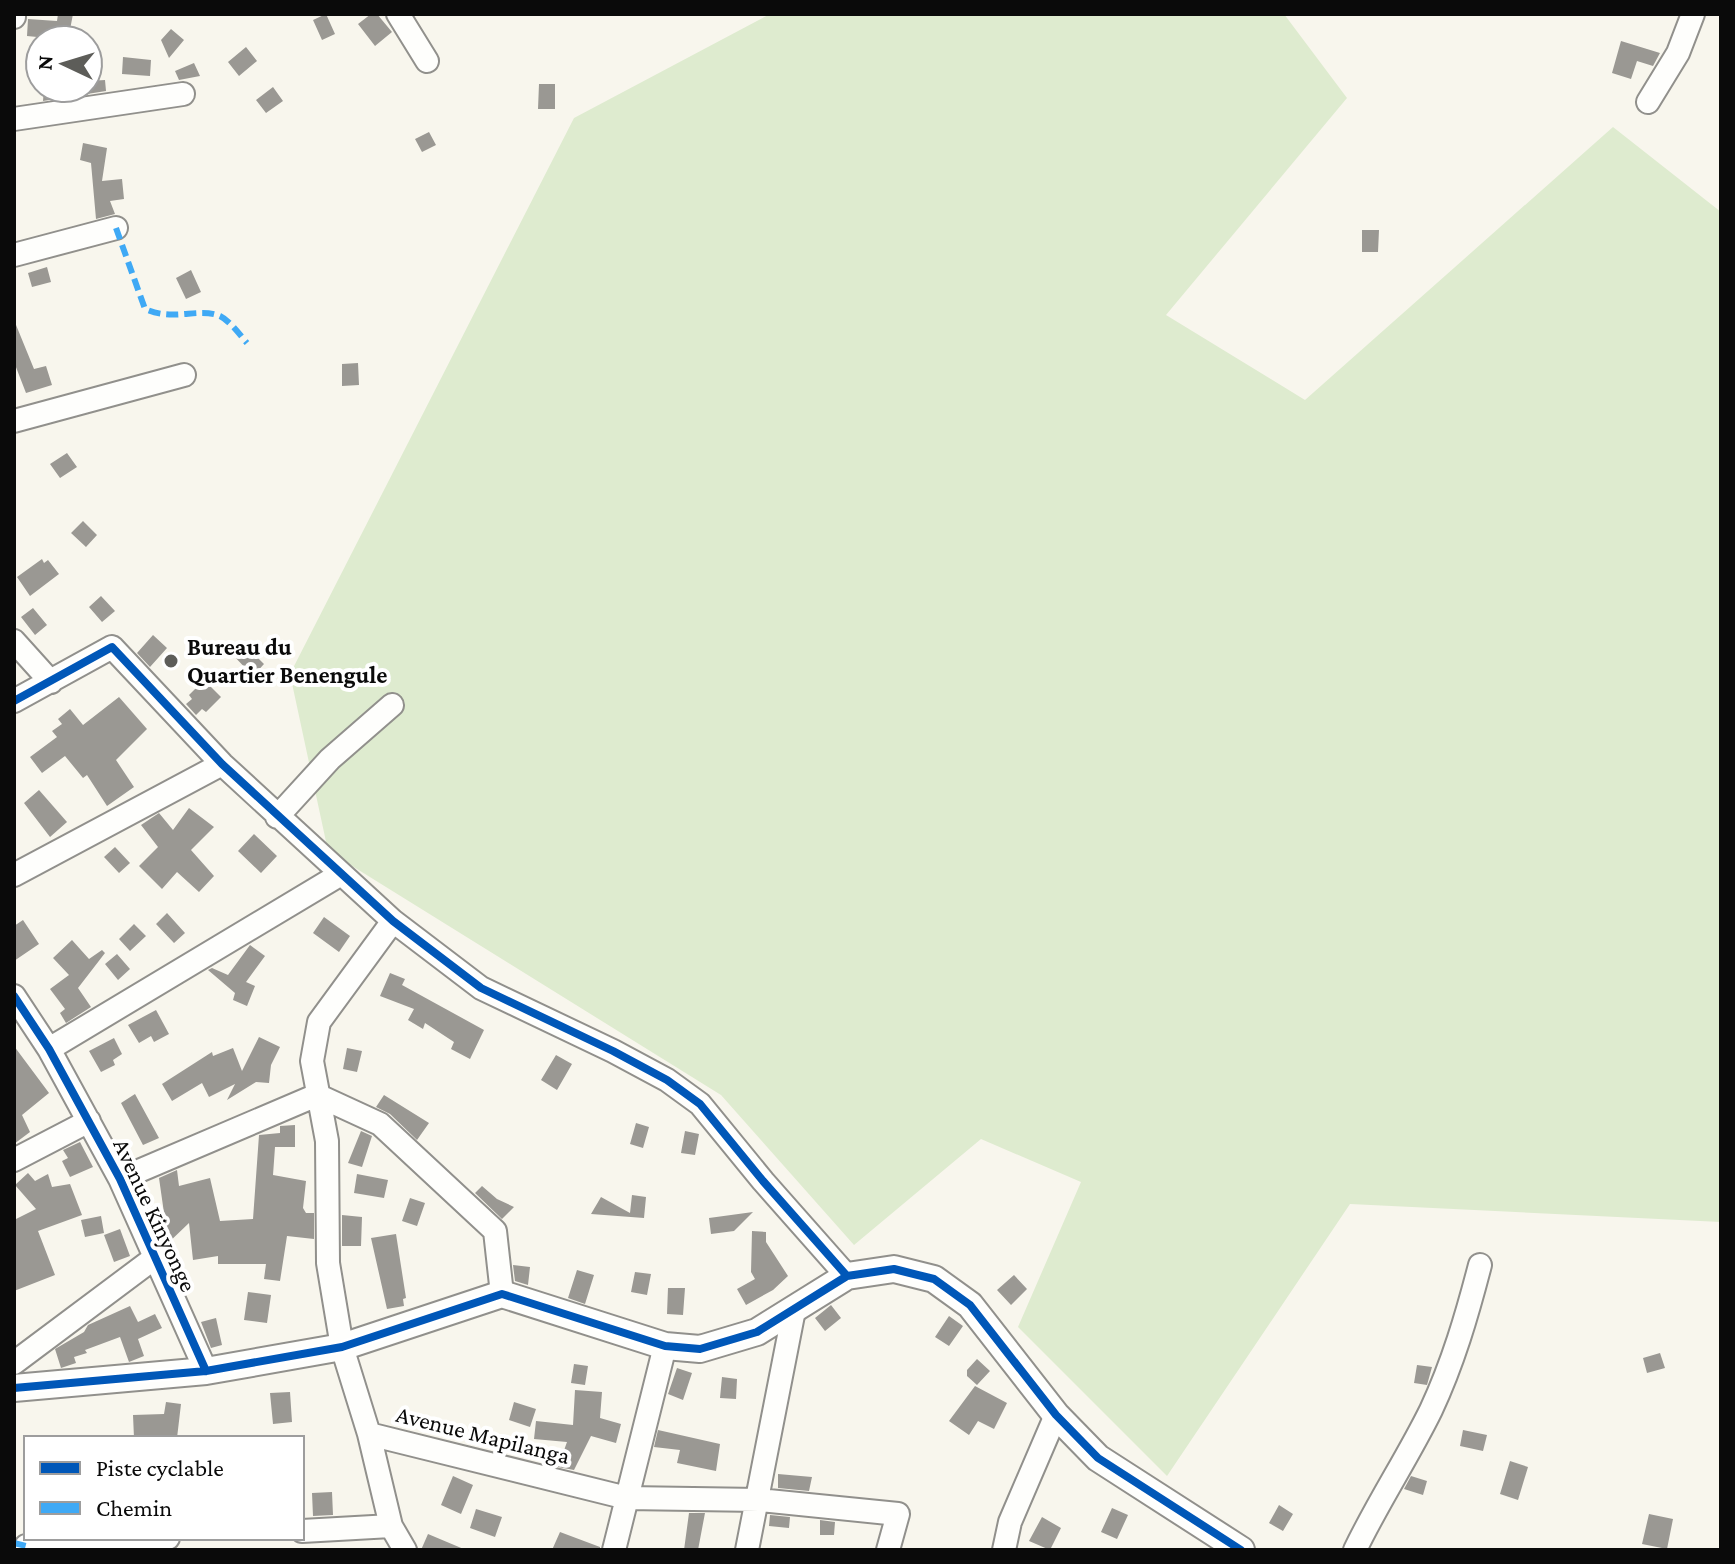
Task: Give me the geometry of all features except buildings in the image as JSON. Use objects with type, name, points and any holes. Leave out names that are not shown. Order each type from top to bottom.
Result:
[{"type":"street","points":[[398,14],[427,61]]},
{"type":"street","points":[[1648,102],[1678,53],[1693,14]]},
{"type":"street","points":[[14,119],[183,94]]},
{"type":"street","points":[[14,255],[116,228]]},
{"type":"street","points":[[14,421],[184,375]]},
{"type":"street","points":[[14,641],[51,682]]},
{"type":"street","points":[[14,701],[112,647],[222,764],[393,921],[481,988],[613,1051],[667,1080],[700,1104],[847,1276]]},
{"type":"street","points":[[277,817],[330,759],[392,705]]},
{"type":"street","points":[[14,875],[222,764]]},
{"type":"street","points":[[49,1049],[341,874]]},
{"type":"street","name":"Avenue Mapilanga","points":[[393,921],[319,1022],[312,1061],[327,1141],[328,1263],[342,1347],[369,1434],[627,1498],[759,1500],[898,1514],[888,1550]]},
{"type":"street","name":"Avenue Kinyonge","points":[[14,996],[49,1049],[120,1179],[153,1259],[206,1371]]},
{"type":"street","points":[[120,1179],[317,1095],[380,1124],[495,1231],[502,1294]]},
{"type":"street","points":[[14,1160],[89,1121]]},
{"type":"street","points":[[14,1363],[153,1259]]},
{"type":"street","points":[[1355,1550],[1386,1485],[1430,1411],[1461,1337],[1480,1265]]},
{"type":"street","points":[[14,1388],[206,1371],[342,1347],[502,1294],[665,1346],[700,1349],[757,1332],[847,1276],[894,1269],[934,1279],[970,1305],[1056,1415],[1098,1458],[1241,1550]]},
{"type":"street","points":[[747,1550],[794,1310]]},
{"type":"street","points":[[614,1550],[665,1346]]},
{"type":"street","points":[[1004,1550],[1010,1522],[1056,1415]]},
{"type":"street","points":[[369,1434],[391,1526],[405,1550]]},
{"type":"street","points":[[304,1531],[391,1526]]},
{"type":"street","points":[[26,1546],[132,1540]]},
{"type":"green space","points":[[770,14],[1284,14],[1347,98],[1166,315],[1305,400],[1613,127],[1721,212],[1721,1222],[1350,1204],[1167,1476],[1018,1327],[1081,1182],[981,1139],[854,1245],[721,1095],[328,851],[290,674],[574,118]]},
{"type":"marked path","points":[[116,228],[145,309],[176,315],[203,313],[220,316],[247,343]]},
{"type":"marked path","points":[[14,1543],[26,1546]]},
{"type":"cycle path","points":[[14,701],[112,647],[222,764],[393,921],[481,988],[613,1051],[667,1080],[700,1104],[847,1276]]},
{"type":"cycle path","points":[[14,996],[49,1049],[120,1179],[206,1371]]},
{"type":"cycle path","points":[[14,1388],[206,1371],[342,1347],[502,1294],[665,1346],[700,1349],[757,1332],[847,1276],[894,1269],[934,1279],[970,1305],[1056,1415],[1098,1458],[1241,1550]]},
{"type":"place","name":"Bureau du Quartier Benengule","points":[[171,661]]}]
